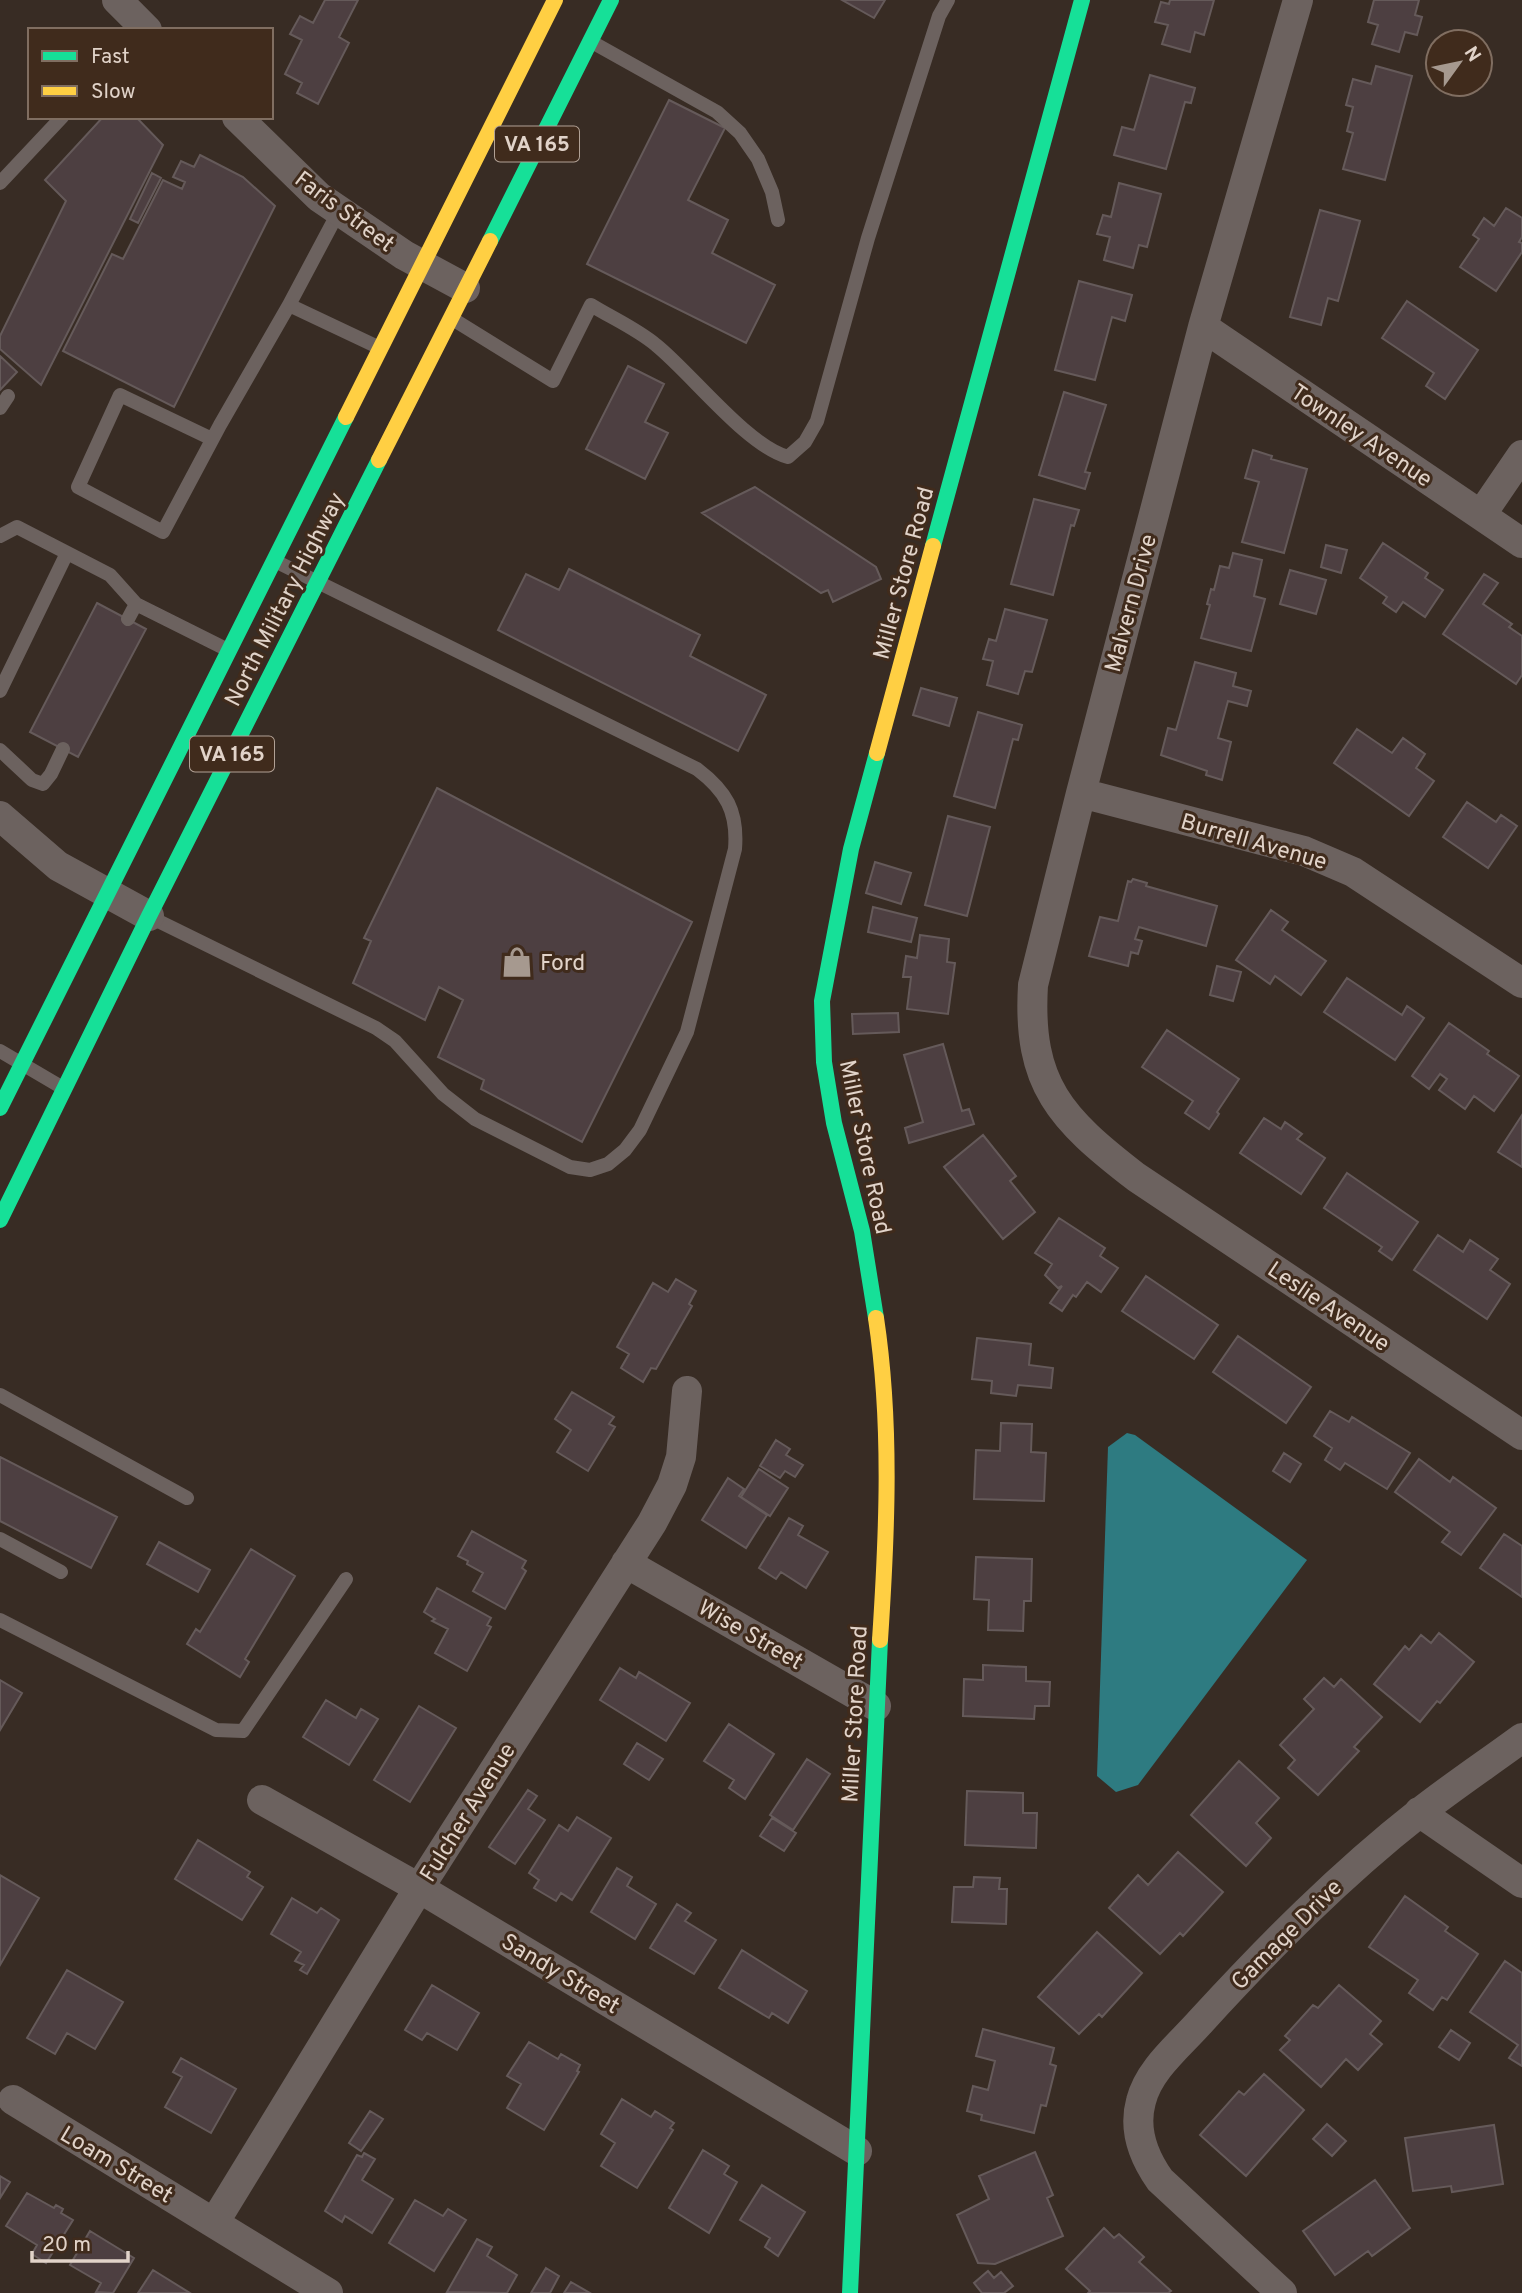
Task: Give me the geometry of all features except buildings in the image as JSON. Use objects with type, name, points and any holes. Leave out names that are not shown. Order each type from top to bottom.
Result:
[{"type":"main road","name":"North Military Highway","points":[[0,1108],[555,0]]},
{"type":"main road","name":"North Military Highway","points":[[0,1220],[149,916],[611,0]]},
{"type":"main road","name":"Miller Store Road","points":[[850,2293],[876,1706],[886,1551],[885,1432],[879,1340],[862,1231],[834,1123],[824,1062],[822,1001],[851,849],[1078,4]]},
{"type":"street","points":[[117,0],[145,28]]},
{"type":"street","name":"Malvern Drive","points":[[1136,1177],[1104,1152],[1062,1111],[1047,1086],[1035,1051],[1031,1014],[1033,985],[1203,327],[1298,0]]},
{"type":"street","name":"Faris Street","points":[[239,119],[319,197],[422,265],[465,288]]},
{"type":"street","name":"Townley Avenue","points":[[1203,327],[1522,543]]},
{"type":"street","points":[[1481,515],[1522,455]]},
{"type":"street","name":"Burrell Avenue","points":[[1081,793],[1304,851],[1353,872],[1522,983]]},
{"type":"street","points":[[0,816],[58,866],[149,916]]},
{"type":"street","name":"Leslie Avenue","points":[[1136,1177],[1522,1435]]},
{"type":"street","name":"Fulcher Avenue","points":[[214,2223],[419,1888],[652,1523],[672,1485],[681,1457],[687,1391]]},
{"type":"street","name":"Wise Street","points":[[626,1563],[876,1706]]},
{"type":"street","name":"Gamage Drive","points":[[1282,2293],[1160,2180],[1141,2144],[1138,2119],[1141,2099],[1152,2076],[1243,1975],[1336,1882],[1419,1812],[1522,1738]]},
{"type":"street","name":"Sandy Street","points":[[262,1800],[419,1888],[857,2151]]},
{"type":"street","points":[[1419,1812],[1522,1883]]},
{"type":"street","name":"Loam Street","points":[[13,2100],[328,2293]]},
{"type":"lane","points":[[450,317],[553,381],[591,305],[655,344],[734,420],[776,454],[788,457],[805,442],[817,421],[869,238],[939,16],[948,0]]},
{"type":"lane","points":[[589,41],[718,112],[740,132],[758,159],[772,192],[778,220]]},
{"type":"lane","points":[[0,183],[60,119]]},
{"type":"lane","points":[[212,439],[120,395],[78,487],[163,532],[339,211]]},
{"type":"lane","points":[[289,305],[381,348]]},
{"type":"lane","points":[[0,536],[17,527],[110,575],[136,604],[229,650]]},
{"type":"lane","points":[[0,691],[67,553]]},
{"type":"lane","points":[[149,916],[376,1028],[396,1041],[457,1108],[570,1167],[590,1170],[608,1164],[625,1150],[640,1130],[687,1032],[735,849],[737,828],[730,806],[716,783],[696,769],[274,561]]},
{"type":"lane","points":[[128,620],[136,604]]},
{"type":"lane","points":[[0,750],[32,780],[43,784],[63,749]]},
{"type":"lane","points":[[0,1051],[65,1089]]},
{"type":"lane","points":[[0,1395],[187,1498]]},
{"type":"lane","points":[[0,1539],[61,1572]]},
{"type":"lane","points":[[0,1620],[216,1730],[243,1731],[346,1579]]},
{"type":"water","points":[[1127,1433],[1135,1435],[1307,1560],[1138,1785],[1116,1792],[1097,1776],[1108,1447]]},
{"type":"traffic: fast","points":[[490,241],[611,0]]},
{"type":"traffic: fast","points":[[933,546],[1082,0]]},
{"type":"traffic: fast","points":[[0,1108],[346,417]]},
{"type":"traffic: fast","points":[[0,1220],[149,916],[379,460]]},
{"type":"traffic: fast","points":[[876,1318],[862,1231],[834,1123],[824,1062],[822,1001],[851,849],[877,753]]},
{"type":"traffic: fast","points":[[850,2293],[880,1640]]},
{"type":"traffic: slow","points":[[346,417],[555,0]]},
{"type":"traffic: slow","points":[[379,460],[490,241]]},
{"type":"traffic: slow","points":[[877,753],[933,546]]},
{"type":"traffic: slow","points":[[876,1318],[884,1398],[887,1479],[880,1640]]},
{"type":"place","name":"Ford","points":[[517,962]]}]
